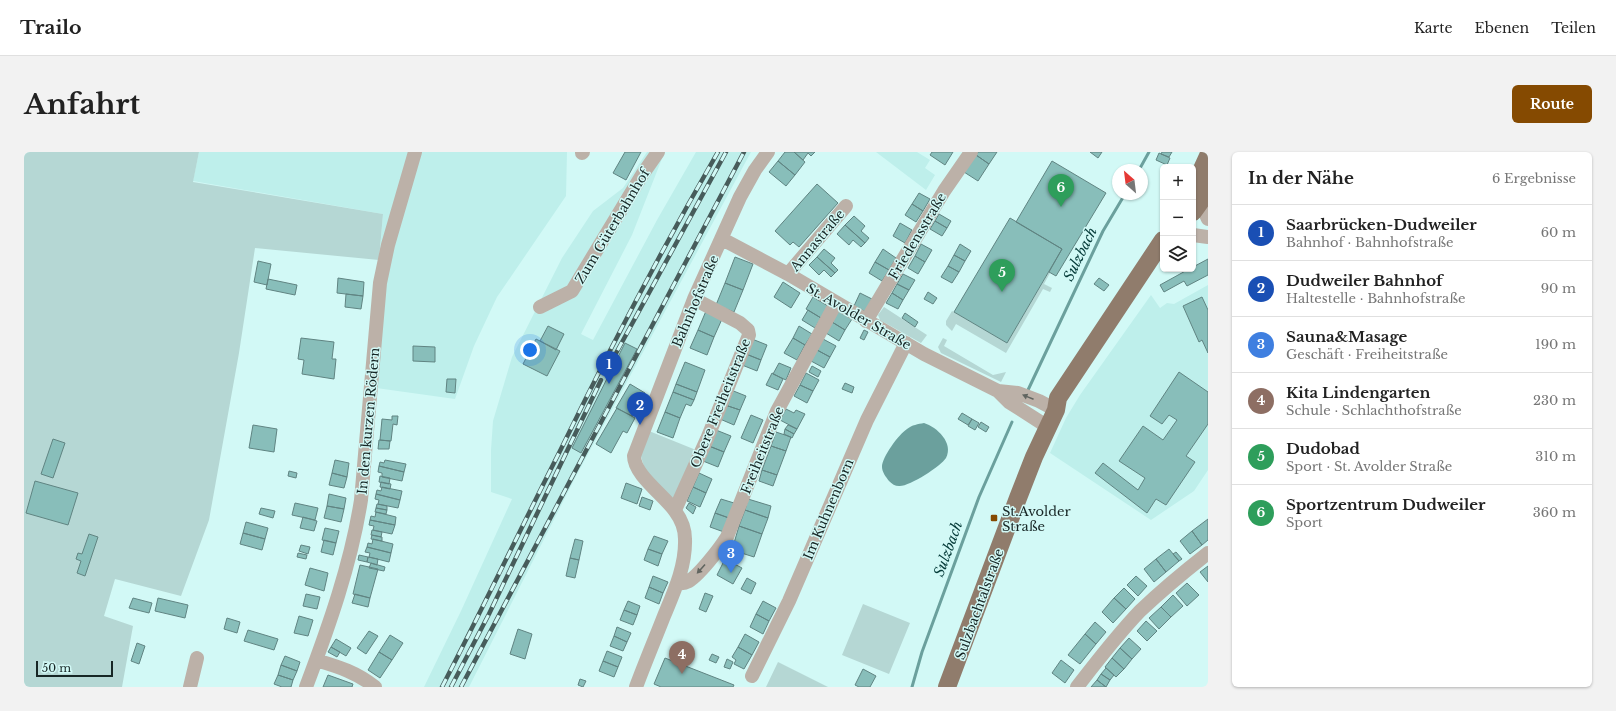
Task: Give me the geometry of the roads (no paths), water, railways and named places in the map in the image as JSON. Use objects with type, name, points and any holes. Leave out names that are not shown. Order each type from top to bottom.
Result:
[{"type":"main road","points":[[1199,196],[1208,156]]},
{"type":"main road","name":"Sulzbachtalstraße","points":[[1061,406],[1058,398],[1160,245]]},
{"type":"main road","name":"Sulzbachtalstraße","points":[[947,687],[1018,498],[1048,426],[1160,262]]},
{"type":"street","name":"In den kurzen Rödern","points":[[306,687],[341,586],[356,529],[361,500],[380,283],[388,245],[415,152]]},
{"type":"street","name":"Zum Güterbahnhof","points":[[540,307],[572,291],[642,175],[658,152]]},
{"type":"street","name":"Bahnhofstraße","points":[[675,510],[639,471],[634,461],[634,456],[694,299],[740,196],[755,170],[768,152]]},
{"type":"street","name":"Friedensstraße","points":[[866,321],[944,191],[971,152]]},
{"type":"street","points":[[1199,196],[1208,219]]},
{"type":"street","name":"Annastraße","points":[[788,274],[846,206]]},
{"type":"street","points":[[1196,216],[1201,216],[1208,219]]},
{"type":"street","name":"St. Avolder Straße","points":[[722,239],[788,274],[866,321],[998,392],[1010,402],[1048,426]]},
{"type":"street","name":"Obere Freiheitstraße","points":[[675,510],[710,432],[749,335],[748,330],[740,323],[694,299]]},
{"type":"street","name":"Freiheitstraße","points":[[677,583],[685,583],[692,579],[721,547],[727,537],[777,411],[836,303]]},
{"type":"street","name":"Im Kuhnenborn","points":[[752,676],[789,601],[867,420],[906,343]]},
{"type":"street","name":"St. Avolder Straße","points":[[998,392],[1018,393],[1039,401],[1061,406]]},
{"type":"street","points":[[636,687],[677,583],[684,555],[686,538],[682,522],[675,510]]},
{"type":"street","points":[[1077,687],[1098,660],[1140,612],[1208,553]]},
{"type":"street","points":[[190,687],[196,658]]},
{"type":"street","points":[[316,660],[351,671],[363,677],[375,687]]},
{"type":"waterway","name":"Sulzbach","points":[[1142,164],[1149,152]]},
{"type":"waterway","name":"Sulzbach","points":[[1028,390],[1103,231],[1121,200]]},
{"type":"waterway","name":"Sulzbach","points":[[912,687],[922,652],[979,497],[1012,422]]},
{"type":"railway","points":[[442,687],[617,336],[718,152]]},
{"type":"railway","points":[[609,366],[726,152]]},
{"type":"railway","points":[[461,687],[744,152]]},
{"type":"railway","points":[[451,687],[489,614],[601,380]]},
{"type":"place","name":"Sportzentrum Dudweiler","points":[[1061,207]]},
{"type":"place","name":"Dudobad","points":[[1002,292]]},
{"type":"place","name":"Saarbrücken-Dudweiler","points":[[609,384]]},
{"type":"place","name":"Dudweiler Bahnhof","points":[[640,425]]},
{"type":"place","name":"St.Avolder Straße","points":[[994,518]]},
{"type":"place","name":"Sauna&Masage","points":[[731,573]]},
{"type":"place","name":"Kita Lindengarten","points":[[682,674]]}]
